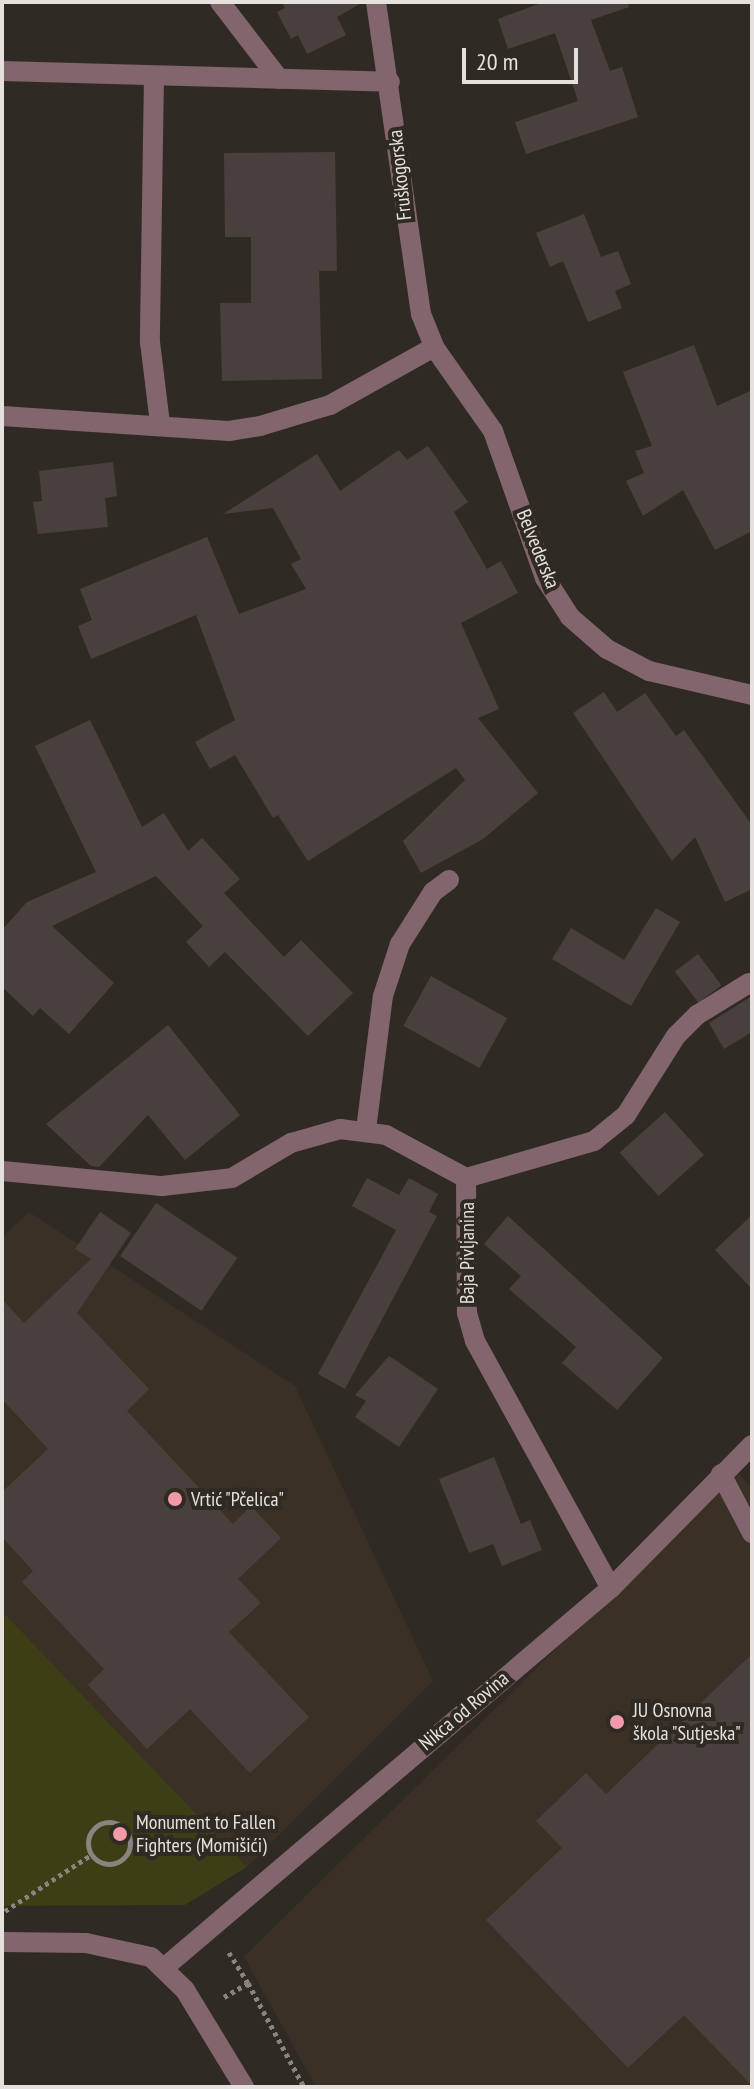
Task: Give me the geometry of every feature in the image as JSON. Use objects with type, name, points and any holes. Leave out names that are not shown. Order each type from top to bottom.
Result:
[{"type":"street","points":[[220,2],[279,79]]},
{"type":"street","name":"Fruškogorska","points":[[376,2],[390,82],[411,272],[434,347]]},
{"type":"street","points":[[2,71],[390,82]]},
{"type":"street","points":[[154,76],[150,342],[160,423]]},
{"type":"street","points":[[2,416],[160,423],[229,431],[299,418],[434,347]]},
{"type":"street","name":"Belvederska","points":[[434,347],[493,431],[545,578],[570,617],[607,649],[649,671],[752,695]]},
{"type":"street","points":[[366,1130],[383,996],[400,944],[433,892],[449,880]]},
{"type":"street","points":[[466,1178],[594,1141],[626,1115],[676,1036],[697,1015],[749,983]]},
{"type":"street","name":"Baja Pivljanina","points":[[2,1171],[162,1186],[232,1178],[291,1143],[340,1129],[386,1135],[466,1178],[467,1313],[475,1341],[611,1588]]},
{"type":"street","name":"Nikca od Rovina","points":[[165,1967],[211,1923],[611,1588],[751,1443]]},
{"type":"street","points":[[721,1474],[752,1533]]},
{"type":"street","points":[[8,1942],[115,1947],[165,1967],[200,2011],[244,2087]]},
{"type":"path","points":[[117,1823],[126,1830],[129,1848],[122,1860],[108,1864],[91,1855],[87,1845],[96,1825],[117,1823]]},
{"type":"path","points":[[2,1915],[46,1880],[91,1855]]},
{"type":"path","points":[[211,1923],[248,1983],[304,2087]]},
{"type":"path","points":[[200,2011],[248,1983]]},
{"type":"shaded area","name":"Vrtić \"Pčelica\"","points":[[29,1212],[295,1386],[433,1681],[247,1867],[2,1611],[2,1237]]},
{"type":"shaded area","name":"JU Osnovna škola \"Sutjeska\"","points":[[736,1471],[752,1488],[752,2087],[316,2087],[244,1957]]},
{"type":"green space","points":[[2,1611],[247,1867],[185,1905],[2,1906]]},
{"type":"building","points":[[282,2],[363,2],[337,17],[346,35],[307,54],[298,35],[291,39],[277,12],[285,8]]},
{"type":"building","points":[[544,2],[628,2],[629,7],[591,20],[610,71],[622,67],[638,117],[526,154],[515,122],[578,101],[555,33],[508,49],[498,19]]},
{"type":"building","points":[[335,152],[337,271],[319,271],[322,379],[222,381],[220,303],[251,303],[251,237],[225,237],[224,153]]},
{"type":"building","points":[[584,214],[601,257],[618,251],[631,284],[615,291],[622,308],[588,322],[563,261],[550,267],[536,233]]},
{"type":"building","points":[[694,345],[717,406],[752,390],[752,531],[715,550],[683,490],[643,516],[626,481],[644,473],[635,451],[652,446],[623,372]]},
{"type":"building","points":[[428,446],[468,502],[454,512],[487,569],[501,561],[518,593],[461,623],[499,709],[478,718],[538,793],[483,839],[421,873],[403,841],[465,780],[456,768],[308,861],[278,815],[273,818],[235,755],[210,769],[195,742],[235,720],[196,615],[91,659],[78,626],[92,620],[80,589],[207,537],[239,614],[306,589],[291,564],[301,559],[273,508],[223,514],[317,454],[340,491],[399,450],[407,460]]},
{"type":"building","points":[[113,462],[117,496],[105,498],[108,527],[38,534],[33,502],[42,501],[39,471]]},
{"type":"building","points":[[604,692],[617,712],[645,693],[676,736],[684,730],[752,825],[752,889],[725,902],[695,837],[672,861],[573,713]]},
{"type":"building","points":[[90,720],[142,827],[164,813],[188,851],[202,838],[240,879],[224,893],[284,957],[301,940],[353,993],[308,1036],[225,952],[209,967],[186,942],[203,926],[156,876],[52,926],[114,983],[69,1034],[40,1008],[33,1016],[2,987],[2,930],[27,902],[96,872],[35,746]]},
{"type":"building","points":[[656,908],[680,922],[631,1006],[552,959],[571,928],[624,960]]},
{"type":"building","points":[[698,954],[721,985],[698,1003],[675,971]]},
{"type":"building","points":[[431,976],[507,1018],[479,1068],[403,1026]]},
{"type":"building","points":[[752,996],[752,1032],[724,1049],[709,1023]]},
{"type":"building","points":[[168,1025],[240,1115],[185,1160],[148,1115],[99,1167],[91,1166],[46,1124]]},
{"type":"building","points":[[665,1112],[704,1155],[658,1196],[620,1153]]},
{"type":"building","points":[[367,1178],[399,1195],[409,1178],[438,1194],[429,1212],[437,1216],[345,1389],[318,1374],[396,1230],[352,1206]]},
{"type":"building","points":[[156,1203],[237,1258],[201,1311],[120,1256]]},
{"type":"building","points":[[100,1212],[131,1233],[77,1313],[149,1389],[127,1411],[233,1524],[251,1506],[281,1538],[238,1579],[261,1603],[229,1632],[309,1717],[250,1773],[190,1709],[147,1749],[88,1685],[104,1669],[22,1582],[33,1571],[2,1537],[2,1492],[48,1449],[2,1399],[2,1299],[24,1323],[91,1259],[75,1249]]},
{"type":"building","points":[[752,1215],[752,1289],[715,1250]]},
{"type":"building","points":[[508,1216],[663,1358],[617,1410],[562,1363],[576,1347],[509,1289],[521,1276],[484,1244]]},
{"type":"building","points":[[389,1356],[438,1389],[399,1447],[355,1417],[366,1401],[355,1395]]},
{"type":"building","points":[[494,1457],[521,1524],[530,1520],[542,1550],[502,1566],[493,1544],[469,1553],[439,1479]]},
{"type":"building","points":[[752,1654],[752,2086],[684,2015],[628,2068],[486,1920],[562,1848],[536,1821],[586,1773],[606,1794]]},
{"type":"place","name":"Vrtić \"Pčelica\"","points":[[175,1499]]},
{"type":"place","name":"JU Osnovna škola \"Sutjeska\"","points":[[617,1722]]},
{"type":"place","name":"Monument to Fallen Fighters (Momišići)","points":[[120,1834]]}]
